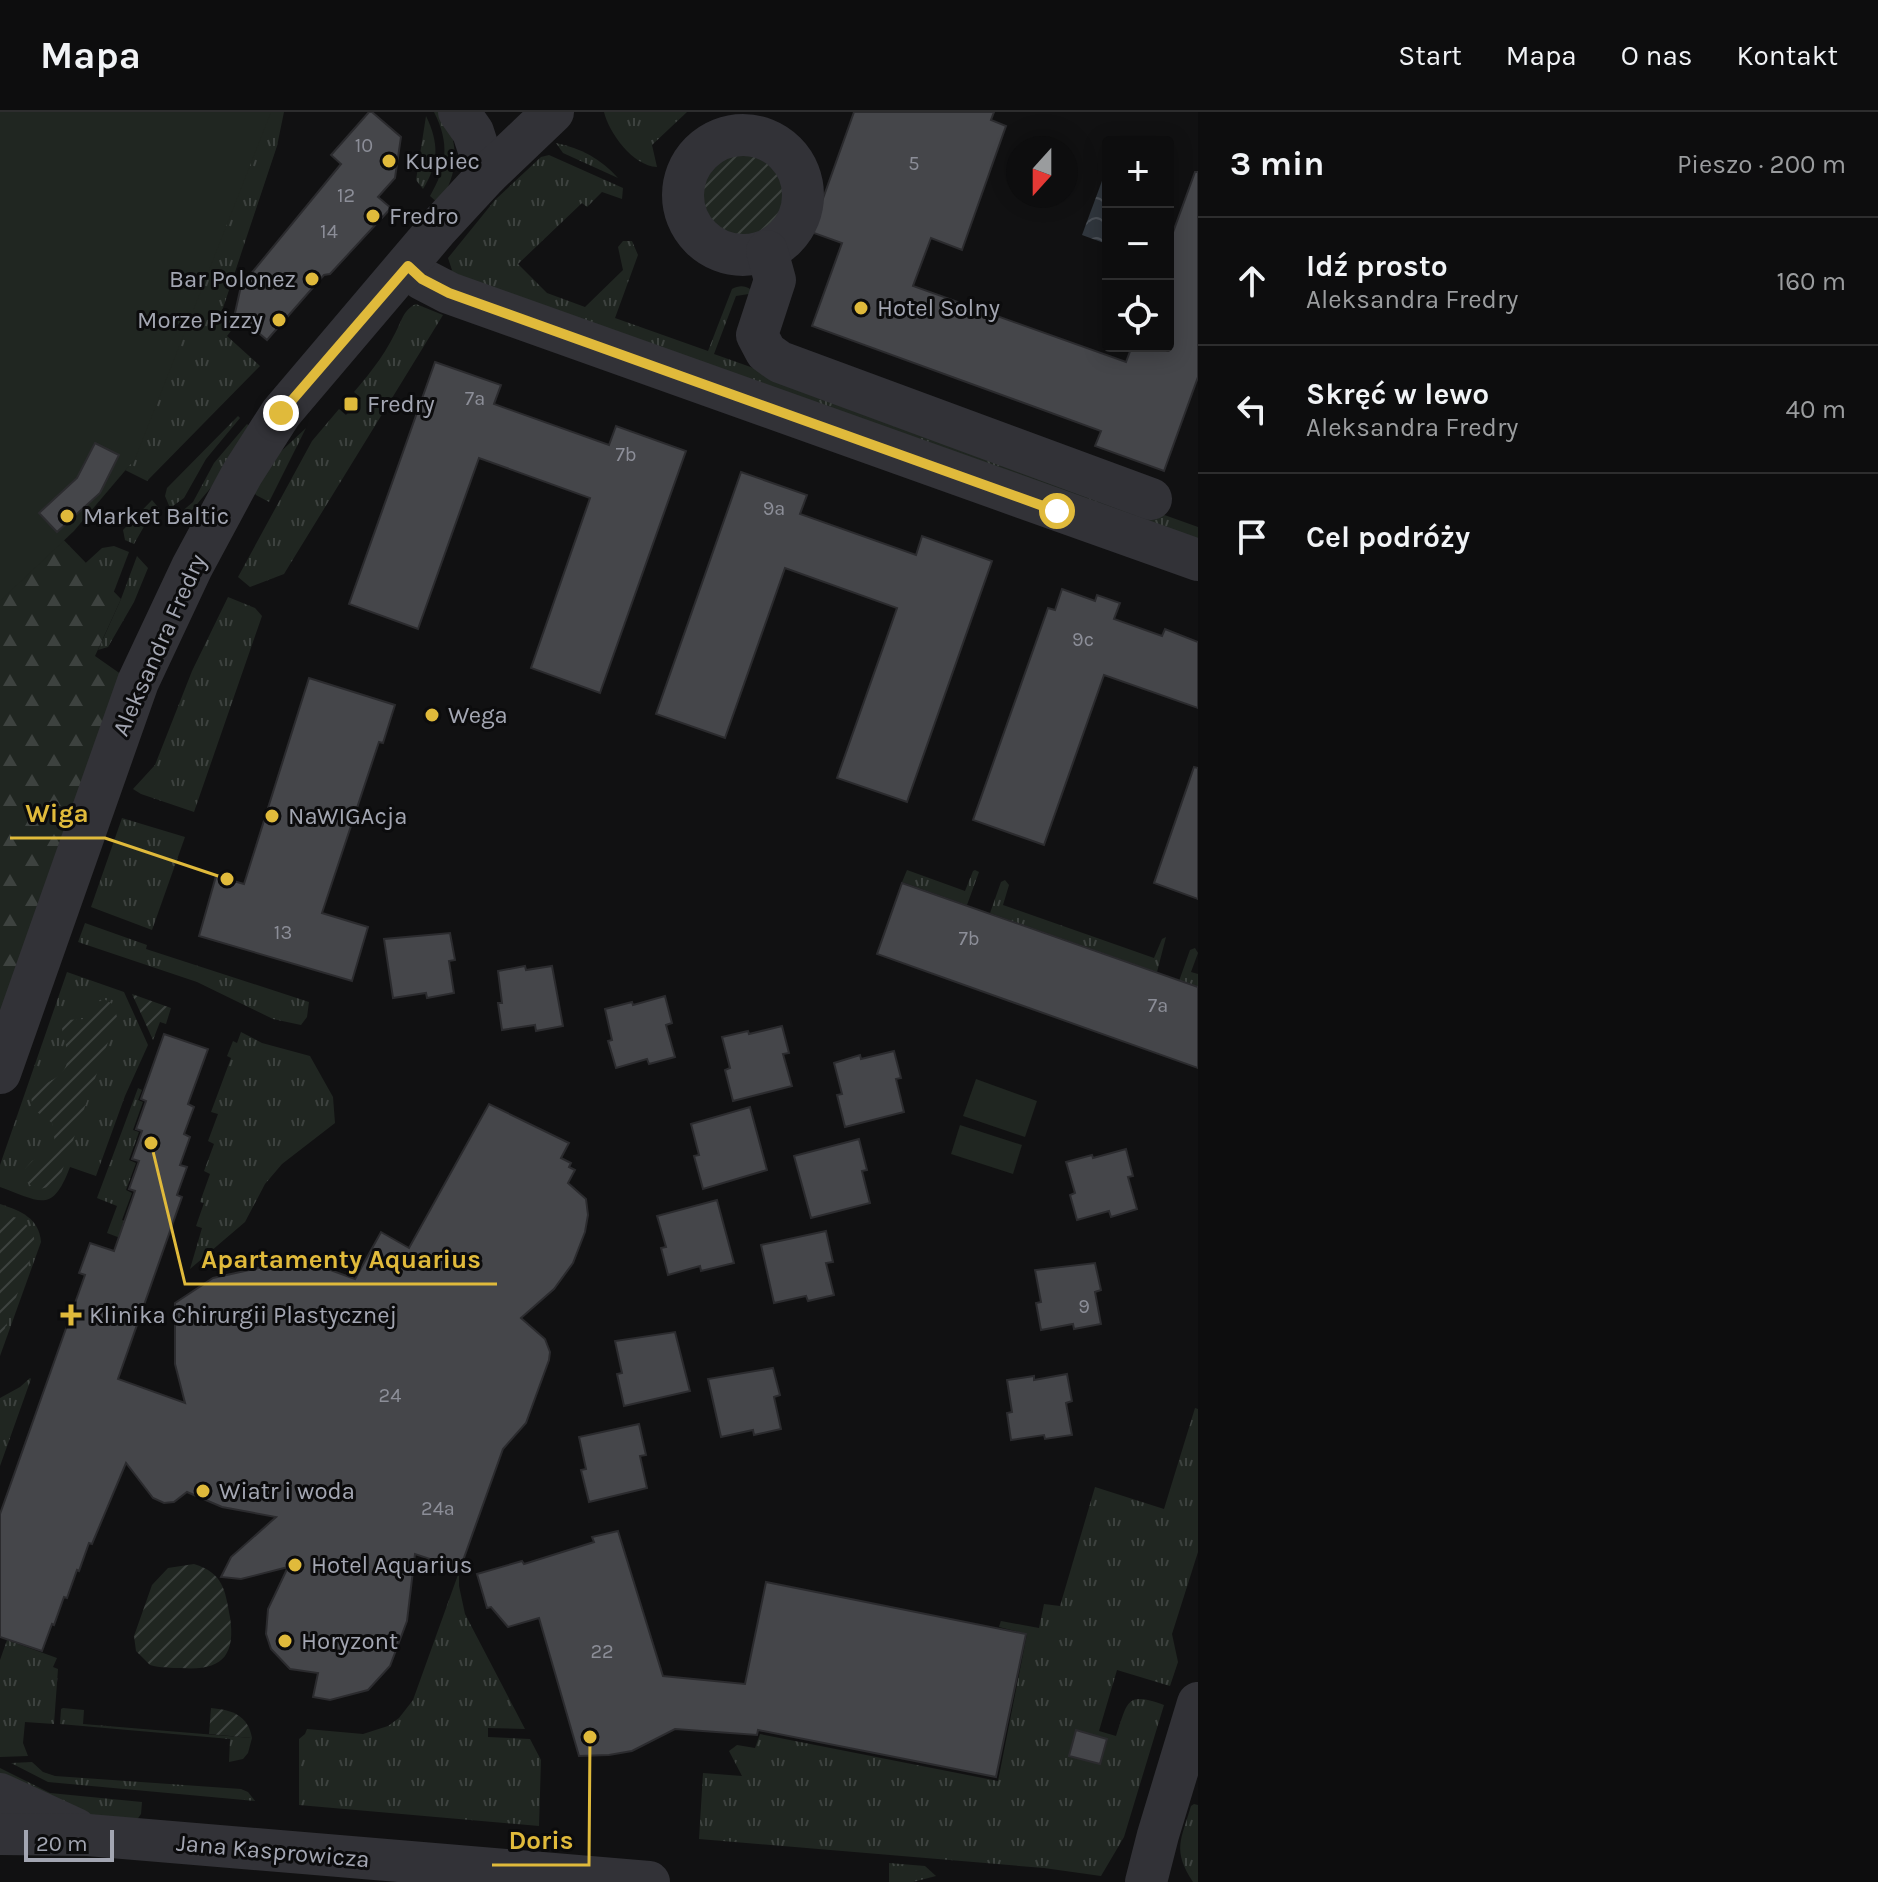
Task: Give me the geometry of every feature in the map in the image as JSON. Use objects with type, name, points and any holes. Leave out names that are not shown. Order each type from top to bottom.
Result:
[{"type":"street","points":[[459,112],[473,132],[487,175]]},
{"type":"street","points":[[477,112],[539,126]]},
{"type":"street","points":[[705,149],[722,139],[743,135],[763,139],[781,148],[795,164],[802,183],[803,203],[797,223],[785,239],[767,251],[748,255],[728,254],[711,246],[696,233],[686,215],[683,196],[685,178],[693,162],[705,149],[742,112]]},
{"type":"street","name":"Aleksandra Fredry","points":[[0,1073],[138,682],[192,567],[242,474],[281,413],[487,175],[539,126]]},
{"type":"street","points":[[767,251],[775,280],[757,335],[766,352],[780,362],[1151,499]]},
{"type":"street","points":[[408,266],[422,279],[449,293],[1198,560]]},
{"type":"street","points":[[1146,1882],[1198,1703]]},
{"type":"street","name":"Jana Kasprowicza","points":[[0,1794],[88,1835]]},
{"type":"street","points":[[0,1822],[0,1832]]},
{"type":"street","name":"Jana Kasprowicza","points":[[0,1832],[88,1835],[649,1882]]},
{"type":"green space","points":[[0,112],[271,112],[135,459],[74,531],[0,601]]},
{"type":"green space","points":[[189,112],[284,112],[277,146],[222,311],[237,323],[227,336],[260,366],[147,481],[125,470],[134,459]]},
{"type":"green space","points":[[434,112],[445,112],[455,159],[451,180],[439,204],[430,196],[440,175],[444,155],[443,134]]},
{"type":"green space","points":[[604,112],[687,112],[652,145],[657,167],[639,161],[623,147]]},
{"type":"green space","points":[[426,116],[435,153],[432,170],[423,189],[416,180]]},
{"type":"green space","points":[[556,143],[590,155],[618,178],[563,153]]},
{"type":"green space","points":[[742,151],[760,154],[775,165],[786,180],[789,198],[786,216],[775,231],[760,242],[742,245],[724,242],[709,231],[698,216],[695,198],[698,180],[709,165],[724,154]]},
{"type":"green space","points":[[549,155],[623,188],[622,199],[602,192],[587,207],[582,203],[518,264],[547,293],[585,307],[623,270],[618,247],[623,241],[632,241],[638,255],[615,318],[708,351],[732,289],[747,287],[755,293],[736,296],[714,354],[1198,527],[1198,546],[444,276],[452,270],[448,258],[495,200],[541,157]]},
{"type":"green space","points":[[416,304],[443,315],[284,574],[250,587],[238,577],[312,441],[339,409],[346,415],[361,398],[354,392],[374,368],[406,312]]},
{"type":"green space","points":[[238,416],[240,418],[206,459],[184,498],[170,508],[165,496],[167,488]]},
{"type":"green space","points":[[247,424],[253,429],[235,459],[187,516],[180,513],[193,502],[214,463]]},
{"type":"green space","points":[[306,428],[269,502],[256,495],[253,490],[260,471]]},
{"type":"green space","points":[[152,500],[162,512],[146,523],[134,544],[125,540],[123,530]]},
{"type":"green space","points":[[55,531],[121,599],[95,656],[125,677],[0,1030],[0,571]]},
{"type":"green space","points":[[114,546],[129,552],[113,594],[55,591],[102,548]]},
{"type":"green space","points":[[137,556],[148,568],[134,602],[108,647],[98,650],[121,599]]},
{"type":"green space","points":[[228,597],[255,608],[262,616],[194,812],[133,789],[155,765],[192,671]]},
{"type":"green space","points":[[122,818],[185,837],[152,930],[91,907]]},
{"type":"green space","points":[[907,870],[965,891],[973,871],[979,872],[967,905],[902,882]]},
{"type":"green space","points":[[1005,880],[1009,885],[1003,905],[1154,958],[1162,939],[1166,937],[1157,972],[990,913],[1001,882]]},
{"type":"green space","points":[[85,923],[147,945],[146,949],[309,1002],[307,1017],[301,1025],[273,1019],[197,982],[78,942]]},
{"type":"green space","points":[[1195,948],[1198,953],[1191,972],[1198,974],[1198,987],[1179,981],[1190,950]]},
{"type":"green space","points":[[67,972],[124,992],[148,1045],[125,1096],[96,1176],[70,1167],[57,1192],[43,1200],[0,1187],[0,1165]]},
{"type":"green space","points":[[132,994],[171,1008],[166,1024],[160,1022],[153,1040]]},
{"type":"green space","points":[[106,1000],[114,1005],[117,1017],[61,1174],[52,1186],[36,1190],[27,1182],[25,1169],[32,1161],[52,1151],[55,1143],[52,1123],[33,1109],[31,1097],[39,1087],[65,1069],[67,1052],[62,1024],[67,1020],[84,1019],[95,1002]]},
{"type":"green space","points":[[241,1032],[262,1043],[310,1056],[333,1097],[335,1123],[282,1164],[265,1184],[245,1222],[190,1269],[202,1228],[196,1226],[204,1203],[200,1202],[210,1174],[204,1171],[214,1144],[208,1141],[218,1114],[211,1112],[231,1058],[227,1056]]},
{"type":"green space","points":[[976,1079],[1037,1101],[1025,1137],[963,1116]]},
{"type":"green space","points":[[138,1088],[142,1090],[138,1100],[143,1102],[133,1130],[139,1132],[129,1160],[136,1163],[126,1190],[132,1193],[122,1220],[129,1223],[123,1239],[107,1233],[117,1206],[97,1198]]},
{"type":"green space","points":[[960,1125],[1022,1145],[1013,1174],[951,1154]]},
{"type":"green space","points":[[0,1204],[33,1221],[41,1242],[0,1356]]},
{"type":"green space","points":[[14,1217],[33,1231],[35,1245],[0,1342],[0,1219]]},
{"type":"green space","points":[[31,1379],[0,1466],[0,1398]]},
{"type":"green space","points":[[1195,1408],[1198,1409],[1198,1552],[1172,1634],[1178,1662],[1170,1686],[1117,1670],[1099,1731],[1116,1736],[1126,1708],[1135,1700],[1164,1705],[1124,1837],[1101,1876],[1044,1868],[699,1839],[703,1773],[742,1776],[729,1751],[737,1745],[755,1748],[760,1734],[998,1781],[1027,1634],[999,1627],[1001,1621],[1039,1628],[1044,1604],[1060,1606],[1095,1487],[1164,1509]]},
{"type":"green space","points":[[194,1564],[217,1577],[224,1590],[231,1631],[228,1652],[216,1664],[206,1667],[150,1665],[136,1651],[134,1636],[152,1585],[168,1568]]},
{"type":"green space","points":[[459,1572],[465,1614],[525,1729],[488,1728],[488,1737],[530,1739],[541,1760],[539,1826],[299,1805],[299,1739],[307,1729],[363,1734],[388,1726],[399,1718],[413,1700]]},
{"type":"green space","points":[[7,1640],[57,1658],[53,1667],[58,1669],[54,1724],[25,1722],[23,1743],[28,1756],[0,1757],[0,1660]]},
{"type":"green space","points":[[63,1708],[84,1710],[83,1724],[252,1738],[243,1759],[229,1762],[230,1739],[60,1724]]},
{"type":"green space","points":[[211,1708],[238,1715],[247,1724],[252,1738],[209,1734]]},
{"type":"green space","points":[[32,1762],[43,1772],[55,1776],[241,1789],[255,1801],[48,1782],[11,1763]]},
{"type":"green space","points":[[0,1768],[50,1793],[142,1802],[141,1814],[136,1821],[90,1819],[0,1777]]},
{"type":"green space","points":[[1194,1804],[1198,1805],[1198,1882],[1193,1882],[1186,1871],[1180,1845]]},
{"type":"green space","points":[[889,1863],[925,1866],[936,1876],[913,1882],[889,1882]]},
{"type":"water","points":[[1102,181],[1102,242],[1082,235]]},
{"type":"building","points":[[369,112],[401,137],[395,178],[378,197],[391,208],[330,274],[324,275],[267,340],[235,313],[241,286],[341,164],[331,155]]},
{"type":"building","points":[[854,112],[994,112],[991,120],[1006,126],[962,250],[931,238],[913,286],[1126,362],[1130,352],[1174,352],[1174,230],[1195,172],[1198,172],[1198,377],[1164,471],[1095,446],[1101,431],[812,326],[842,243],[811,232]]},
{"type":"building","points":[[435,362],[501,385],[494,404],[609,445],[616,426],[686,451],[600,693],[531,668],[590,498],[479,458],[418,629],[349,604]]},
{"type":"building","points":[[95,443],[119,455],[100,493],[57,532],[39,513],[77,478]]},
{"type":"building","points":[[741,472],[807,495],[800,514],[916,555],[922,536],[992,561],[907,802],[837,778],[897,608],[785,568],[725,738],[656,714]]},
{"type":"building","points":[[1062,589],[1095,601],[1097,595],[1120,603],[1114,619],[1162,636],[1165,629],[1198,642],[1198,708],[1104,675],[1044,845],[973,820],[1048,608],[1055,610]]},
{"type":"building","points":[[309,678],[395,705],[383,743],[379,742],[322,913],[368,927],[352,981],[199,936],[216,876],[244,884]]},
{"type":"building","points":[[1194,767],[1198,768],[1198,899],[1154,883]]},
{"type":"building","points":[[902,883],[1198,987],[1198,1068],[877,954]]},
{"type":"building","points":[[450,933],[455,960],[449,961],[454,993],[427,998],[426,993],[393,998],[384,939]]},
{"type":"building","points":[[525,966],[526,970],[552,966],[563,1026],[536,1031],[535,1025],[502,1030],[498,971]]},
{"type":"building","points":[[665,996],[672,1023],[666,1025],[675,1057],[649,1064],[647,1059],[616,1068],[608,1041],[612,1040],[605,1009]]},
{"type":"building","points":[[782,1026],[789,1053],[783,1054],[792,1086],[733,1101],[725,1070],[730,1068],[722,1037]]},
{"type":"building","points":[[164,1034],[208,1049],[188,1104],[194,1107],[184,1134],[190,1137],[180,1165],[187,1167],[177,1195],[182,1197],[118,1379],[185,1403],[175,1364],[175,1303],[213,1278],[272,1265],[322,1267],[355,1279],[381,1232],[409,1248],[489,1104],[569,1143],[561,1158],[571,1163],[569,1167],[575,1170],[568,1183],[586,1199],[588,1215],[573,1263],[554,1289],[521,1318],[545,1339],[550,1352],[526,1423],[503,1449],[460,1569],[415,1554],[407,1621],[390,1666],[368,1690],[330,1700],[313,1697],[318,1673],[290,1669],[271,1649],[266,1634],[268,1609],[288,1567],[241,1579],[221,1577],[231,1557],[276,1517],[222,1507],[187,1492],[174,1502],[164,1503],[153,1498],[126,1463],[42,1651],[0,1637],[0,1514],[85,1275],[79,1273],[90,1243],[114,1251],[135,1191],[129,1189],[139,1161],[132,1159],[142,1131],[136,1129],[146,1101],[141,1099]]},
{"type":"building","points":[[894,1051],[901,1078],[896,1079],[904,1112],[845,1127],[837,1095],[842,1094],[834,1063],[860,1055],[861,1059]]},
{"type":"building","points":[[750,1107],[767,1170],[703,1189],[694,1156],[699,1155],[691,1124]]},
{"type":"building","points":[[859,1139],[867,1170],[862,1171],[870,1203],[811,1218],[794,1156]]},
{"type":"building","points":[[1126,1149],[1133,1176],[1128,1177],[1137,1209],[1111,1217],[1109,1211],[1077,1220],[1070,1195],[1075,1193],[1066,1162]]},
{"type":"building","points":[[717,1200],[734,1263],[701,1271],[700,1266],[668,1275],[661,1248],[666,1247],[657,1216]]},
{"type":"building","points":[[826,1231],[833,1262],[826,1263],[834,1295],[808,1301],[806,1296],[774,1303],[761,1245]]},
{"type":"building","points":[[1095,1263],[1101,1290],[1095,1292],[1101,1324],[1074,1329],[1073,1324],[1041,1330],[1036,1303],[1041,1302],[1035,1270]]},
{"type":"building","points":[[675,1332],[690,1391],[624,1406],[617,1374],[622,1373],[615,1341]]},
{"type":"building","points":[[773,1368],[780,1395],[774,1397],[781,1429],[754,1435],[753,1430],[721,1437],[708,1379]]},
{"type":"building","points":[[1067,1374],[1072,1401],[1066,1403],[1072,1435],[1011,1440],[1007,1413],[1012,1412],[1007,1380],[1034,1376],[1034,1380]]},
{"type":"building","points":[[639,1424],[646,1455],[640,1456],[647,1488],[589,1502],[581,1470],[586,1469],[579,1437]]},
{"type":"building","points":[[618,1531],[663,1676],[745,1684],[766,1582],[1026,1634],[996,1777],[758,1730],[757,1735],[675,1729],[632,1751],[579,1756],[539,1618],[508,1627],[491,1607],[487,1608],[477,1574],[522,1561],[524,1564],[594,1542],[592,1537]]},
{"type":"building","points":[[1076,1730],[1107,1739],[1100,1764],[1069,1756]]},
{"type":"place","name":"Kupiec","points":[[389,161]]},
{"type":"place","name":"Fredro","points":[[373,216]]},
{"type":"place","name":"Bar Polonez","points":[[312,279]]},
{"type":"place","name":"Hotel Solny","points":[[861,308]]},
{"type":"place","name":"Morze Pizzy","points":[[279,320]]},
{"type":"place","name":"Fredry","points":[[351,404]]},
{"type":"place","name":"Market Baltic","points":[[67,516]]},
{"type":"place","name":"Wega","points":[[432,715]]},
{"type":"place","name":"NaWIGAcja","points":[[272,816]]},
{"type":"place","name":"Wiga","points":[[227,879]]},
{"type":"place","name":"Apartamenty Aquarius","points":[[151,1143]]},
{"type":"place","name":"Klinika Chirurgii Plastycznej","points":[[71,1315]]},
{"type":"place","name":"Wiatr i woda","points":[[203,1491]]},
{"type":"place","name":"Hotel Aquarius","points":[[295,1565]]},
{"type":"place","name":"Horyzont","points":[[285,1641]]},
{"type":"place","name":"Doris","points":[[590,1737]]},
{"type":"route","points":[[281,413],[408,266],[422,279],[449,293],[1057,511]]}]
